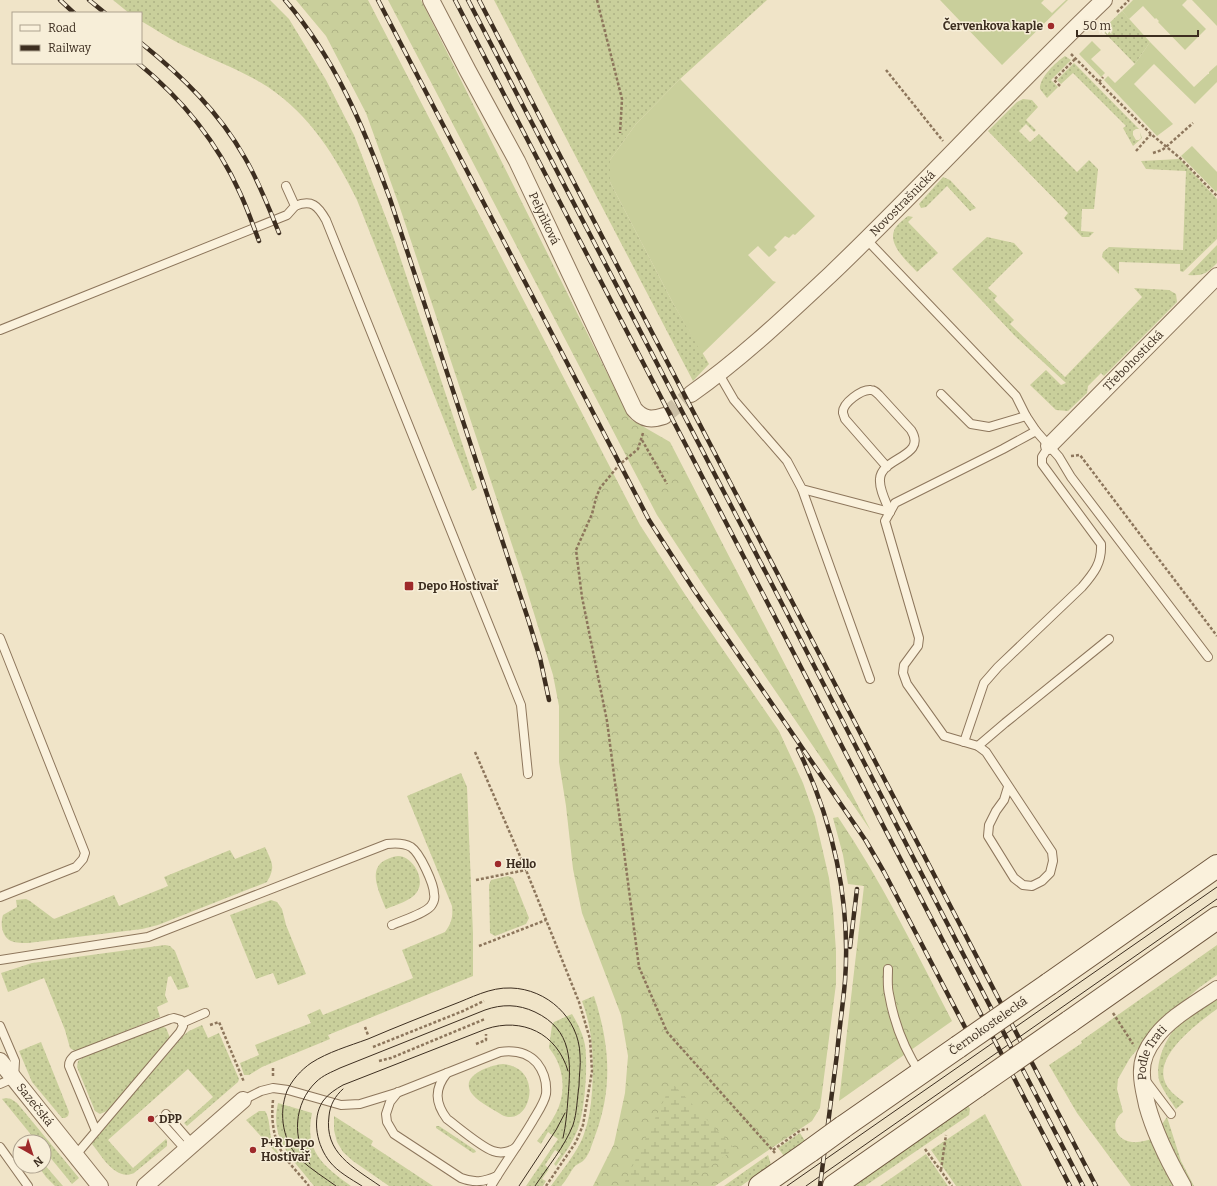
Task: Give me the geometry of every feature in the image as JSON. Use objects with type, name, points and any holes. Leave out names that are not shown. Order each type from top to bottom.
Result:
[{"type":"main road","name":"Černokostelecká","points":[[760,1186],[1217,866]]},
{"type":"main road","points":[[835,1185],[1217,918]]},
{"type":"street","name":"Pelyňková","points":[[432,0],[468,71],[518,161],[634,409],[639,415],[653,420],[664,416]]},
{"type":"street","name":"Novostrašnická","points":[[691,394],[719,374],[802,302],[867,240],[952,152],[1104,0]]},
{"type":"street","name":"Třebohostická","points":[[1054,451],[1217,276]]},
{"type":"street","name":"Podle Trati","points":[[1183,1186],[1158,1137],[1146,1099],[1142,1068],[1147,1050],[1154,1038],[1170,1022],[1217,989]]},
{"type":"street","name":"Sazečská","points":[[0,1061],[7,1081],[100,1186]]},
{"type":"street","points":[[145,1186],[243,1100]]},
{"type":"lane","points":[[286,186],[295,206]]},
{"type":"lane","points":[[0,330],[287,215],[295,206],[303,203],[310,203],[316,206],[322,212],[326,220],[521,705],[528,774]]},
{"type":"lane","points":[[867,240],[1016,396],[1026,416],[1036,431],[1054,451],[1071,477],[1208,657]]},
{"type":"lane","points":[[719,374],[734,400],[787,461],[802,489],[870,678]]},
{"type":"lane","points":[[887,467],[845,419],[843,413],[848,402],[864,391],[875,391],[915,437],[915,443],[912,448],[887,467],[880,478],[881,486],[890,512]]},
{"type":"lane","points":[[941,394],[971,424],[989,427],[1026,416]]},
{"type":"lane","points":[[1008,787],[1004,800],[996,811],[989,825],[988,836],[1014,878],[1023,885],[1032,886],[1042,881],[1050,873],[1053,861],[1052,852],[986,752],[978,746],[944,736],[907,684],[903,674],[904,665],[918,646],[919,638],[885,521],[895,503],[1036,431]]},
{"type":"lane","points":[[964,742],[984,683],[998,667],[1093,574],[1102,553],[1101,544],[1042,464],[1042,457],[1054,451]]},
{"type":"lane","points":[[802,489],[890,512]]},
{"type":"lane","points":[[0,638],[85,853],[83,859],[76,866],[0,897]]},
{"type":"lane","points":[[978,746],[1110,639]]},
{"type":"lane","points":[[0,960],[148,937],[387,844],[396,843],[411,847],[417,852],[434,890],[435,896],[434,902],[426,911],[392,925]]},
{"type":"lane","points":[[888,969],[889,993],[900,1036],[910,1058],[920,1074]]},
{"type":"lane","points":[[182,1023],[205,1013]]},
{"type":"lane","points":[[75,1156],[180,1032],[183,1026],[177,1018],[170,1019],[74,1056],[71,1059],[69,1066],[96,1131]]},
{"type":"lane","points":[[0,1026],[15,1061],[7,1081]]},
{"type":"lane","points":[[243,1100],[260,1091],[273,1088],[288,1090],[332,1104],[350,1106],[399,1092],[500,1052],[519,1052],[528,1056],[535,1062],[545,1078],[545,1096],[542,1105],[518,1146],[490,1186]]},
{"type":"lane","points":[[1142,1068],[1171,1114]]},
{"type":"lane","points":[[447,1072],[438,1086],[437,1095],[438,1104],[447,1119],[492,1151],[503,1153],[508,1152],[518,1146]]},
{"type":"lane","points":[[399,1092],[390,1102],[386,1114],[387,1122],[394,1134],[460,1178],[478,1182],[488,1180],[496,1176]]},
{"type":"lane","points":[[163,1117],[189,1147]]},
{"type":"lane","points":[[0,1147],[28,1186]]},
{"type":"path","points":[[597,0],[622,99],[620,133]]},
{"type":"path","points":[[1120,9],[1129,0]]},
{"type":"path","points":[[1072,55],[1151,134],[1180,158],[1217,196]]},
{"type":"path","points":[[1060,86],[1054,80],[1075,59]]},
{"type":"path","points":[[886,70],[952,152]]},
{"type":"path","points":[[1099,82],[1103,77]]},
{"type":"path","points":[[1153,153],[1166,147],[1193,123]]},
{"type":"path","points":[[1136,151],[1151,134]]},
{"type":"path","points":[[667,484],[642,439],[638,449],[619,465],[600,488],[592,514],[576,550],[582,597],[607,721],[639,966],[667,1032],[773,1150],[801,1130],[814,1127]]},
{"type":"path","points":[[1054,451],[1080,455],[1217,636]]},
{"type":"path","points":[[475,752],[526,870],[587,1025],[592,1071],[580,1135],[546,1186]]},
{"type":"path","points":[[476,880],[526,870]]},
{"type":"path","points":[[479,946],[546,920]]},
{"type":"path","points":[[373,1047],[484,1001]]},
{"type":"path","points":[[1112,1010],[1142,1068]]},
{"type":"path","points":[[205,1013],[210,1025],[219,1022],[244,1082]]},
{"type":"path","points":[[379,1061],[391,1058],[485,1019]]},
{"type":"path","points":[[365,1028],[368,1035]]},
{"type":"path","points":[[476,1044],[486,1040],[486,1034]]},
{"type":"path","points":[[273,1068],[273,1079]]},
{"type":"path","points":[[273,1098],[273,1122],[281,1150],[289,1163],[309,1186]]},
{"type":"path","points":[[941,1170],[946,1135]]},
{"type":"path","points":[[925,1149],[952,1186]]},
{"type":"green space","points":[[113,0],[270,0],[289,19],[326,80],[354,135],[393,236],[477,488],[472,491],[357,200],[340,168],[320,138],[297,110],[268,87],[239,71],[171,39],[142,22],[142,12],[128,12]]},
{"type":"green space","points":[[296,0],[368,0],[640,525],[686,596],[779,731],[803,783],[815,817],[829,878],[836,951],[836,984],[820,1108],[812,1121],[715,1186],[593,1186],[614,1144],[625,1093],[628,1056],[621,1015],[582,913],[573,869],[566,806],[559,762],[559,706],[553,675],[524,581],[432,304],[366,113],[326,36]]},
{"type":"green space","points":[[388,0],[421,0],[630,419],[670,442],[871,831],[657,515]]},
{"type":"green space","points":[[494,0],[767,0],[680,79],[636,124],[610,160],[610,182],[674,305],[709,364],[693,381]]},
{"type":"green space","points":[[940,0],[1044,0],[1041,3],[1052,13],[1066,0],[1068,0],[1002,65]]},
{"type":"green space","points":[[1133,0],[1187,0],[1182,5],[1206,29],[1185,50],[1158,22],[1159,21],[1156,18],[1155,19],[1143,6],[1129,19],[1122,11]]},
{"type":"green space","points":[[1192,0],[1217,0],[1217,26]]},
{"type":"green space","points":[[1122,11],[1150,42],[1135,64],[1102,30]]},
{"type":"green space","points":[[1092,41],[1101,50],[1091,59],[1105,73],[1101,77],[1079,54]]},
{"type":"green space","points":[[1150,42],[1194,87],[1217,65],[1217,82],[1195,104],[1154,64],[1134,84],[1173,124],[1157,136],[1104,80],[1108,76],[1115,83],[1135,64]]},
{"type":"green space","points":[[1065,56],[1071,60],[1051,80],[1058,87],[1047,98],[1040,89],[1042,80],[1053,66]]},
{"type":"green space","points":[[1074,63],[1139,129],[1133,131],[1133,135],[1136,140],[1139,140],[1141,138],[1140,132],[1142,138],[1133,146],[1123,128],[1126,126],[1073,73],[1061,84],[1057,80]]},
{"type":"green space","points":[[680,79],[815,216],[795,235],[793,234],[789,238],[785,236],[774,247],[777,250],[769,257],[758,246],[748,255],[773,281],[776,282],[702,354],[674,305],[610,182],[610,160],[636,124]]},
{"type":"green space","points":[[1023,99],[1032,100],[1038,107],[1026,120],[1036,130],[1034,132],[1026,124],[1019,131],[1030,142],[1039,134],[1077,172],[1089,160],[1098,169],[1094,209],[1082,209],[1081,231],[1094,232],[1089,237],[1082,237],[1064,218],[1068,213],[988,131],[1017,102]]},
{"type":"green space","points":[[1192,146],[1217,172],[1216,192],[1181,156]]},
{"type":"green space","points":[[1180,159],[1217,199],[1217,239],[1183,272],[1180,271],[1180,264],[1119,262],[1119,274],[1102,257],[1103,252],[1109,247],[1183,250],[1186,171],[1146,169],[1141,161]]},
{"type":"green space","points":[[943,177],[950,180],[976,208],[970,211],[947,186],[926,207],[921,208],[919,204]]},
{"type":"green space","points":[[908,216],[913,217],[908,222],[938,253],[917,272],[903,257],[893,239],[893,233],[896,227]]},
{"type":"green space","points":[[987,237],[1014,243],[1023,253],[988,288],[997,296],[994,300],[1014,320],[1010,324],[1065,377],[1142,297],[1134,288],[1169,290],[1176,294],[1177,302],[1104,376],[1101,373],[1088,386],[1087,393],[1068,411],[1056,410],[1030,385],[1046,370],[1061,385],[1066,383],[1015,336],[952,269]]},
{"type":"green space","points":[[1217,245],[1217,263],[1204,274],[1188,275]]},
{"type":"green space","points":[[461,773],[467,787],[473,934],[473,976],[328,1035],[330,1039],[262,1067],[249,1075],[244,1075],[240,1063],[259,1055],[255,1045],[311,1023],[307,1015],[320,1009],[323,1015],[413,978],[402,950],[445,932],[451,922],[452,906],[407,796]]},
{"type":"green space","points":[[838,817],[884,892],[952,1021],[839,1101],[864,886],[848,884],[843,855],[833,818]]},
{"type":"green space","points":[[265,847],[272,864],[270,877],[267,882],[158,925],[142,929],[28,943],[17,943],[11,941],[6,937],[2,930],[3,915],[17,907],[16,900],[26,899],[30,901],[54,919],[114,895],[119,906],[168,886],[164,877],[230,850],[235,859]]},
{"type":"green space","points":[[398,856],[409,860],[413,864],[419,875],[419,887],[417,892],[411,898],[386,909],[377,885],[377,870],[380,864],[387,859]]},
{"type":"green space","points":[[508,876],[513,878],[529,918],[526,924],[495,936],[490,933],[489,885],[491,880]]},
{"type":"green space","points":[[271,900],[277,902],[282,909],[286,925],[306,974],[278,985],[273,973],[256,979],[230,915]]},
{"type":"green space","points":[[165,945],[170,946],[175,951],[189,987],[178,990],[171,976],[168,977],[165,995],[168,1002],[157,1007],[160,1017],[77,1051],[70,1048],[65,1030],[44,978],[8,992],[1,973],[32,963]]},
{"type":"green space","points":[[1217,945],[1217,975],[1200,987],[1163,1019],[1130,1058],[1118,1079],[1117,1089],[1123,1112],[1119,1116],[1115,1125],[1118,1134],[1126,1141],[1132,1142],[1141,1142],[1155,1138],[1178,1186],[1131,1186],[1077,1113],[1049,1065],[1082,1043],[1081,1041]]},
{"type":"green space","points":[[594,996],[606,1049],[607,1084],[605,1101],[601,1118],[587,1156],[582,1162],[575,1166],[561,1186],[551,1186],[582,1140],[588,1118],[592,1092],[593,1057],[591,1034],[582,1001]]},
{"type":"green space","points":[[1217,996],[1217,1009],[1181,1039],[1167,1059],[1164,1069],[1165,1083],[1172,1092],[1184,1102],[1176,1109],[1160,1083],[1158,1067],[1160,1058],[1167,1041],[1176,1027],[1194,1011]]},
{"type":"green space","points":[[572,1014],[583,1037],[586,1054],[585,1089],[580,1123],[573,1140],[556,1166],[554,1164],[561,1154],[555,1150],[545,1165],[549,1169],[542,1179],[546,1181],[543,1186],[526,1186],[558,1139],[548,1132],[541,1144],[537,1141],[554,1117],[562,1097],[563,1088],[561,1071],[549,1048],[552,1025],[554,1022]]},
{"type":"green space","points":[[202,1025],[208,1038],[219,1033],[239,1079],[238,1082],[187,1126],[184,1123],[213,1097],[188,1069],[108,1140],[133,1168],[166,1139],[167,1146],[134,1173],[127,1175],[115,1171],[104,1160],[92,1144],[93,1141],[184,1035]]},
{"type":"green space","points":[[160,1026],[166,1028],[170,1038],[168,1043],[107,1111],[100,1114],[95,1111],[77,1067],[78,1061],[84,1057]]},
{"type":"green space","points":[[41,1042],[69,1112],[68,1116],[65,1118],[62,1118],[32,1082],[19,1051]]},
{"type":"green space","points":[[503,1064],[516,1068],[525,1076],[529,1086],[529,1096],[526,1106],[520,1114],[512,1117],[502,1115],[483,1103],[473,1095],[469,1088],[469,1082],[477,1073],[484,1069]]},
{"type":"green space","points":[[672,1083],[735,1149],[682,1186],[623,1186]]},
{"type":"green space","points":[[2,1099],[11,1099],[17,1103],[43,1134],[30,1134]]},
{"type":"green space","points":[[278,1103],[312,1113],[310,1126],[313,1148],[324,1164],[332,1172],[351,1186],[314,1186],[291,1158],[280,1139],[276,1116]]},
{"type":"green space","points":[[968,1105],[970,1109],[969,1115],[865,1186],[850,1186]]},
{"type":"green space","points":[[259,1111],[265,1111],[267,1114],[270,1134],[275,1148],[281,1158],[246,1120]]},
{"type":"green space","points":[[985,1114],[1022,1186],[956,1186],[931,1150]]},
{"type":"green space","points":[[334,1116],[373,1141],[371,1145],[433,1186],[389,1186],[353,1161],[343,1152],[337,1142],[334,1130]]},
{"type":"green space","points":[[1167,1117],[1181,1161],[1194,1186],[1187,1186],[1160,1127]]},
{"type":"green space","points":[[436,1126],[439,1126],[476,1152],[473,1153],[436,1128]]},
{"type":"green space","points":[[800,1133],[805,1141],[784,1156],[778,1148]]},
{"type":"green space","points":[[52,1145],[79,1178],[72,1184],[52,1160]]},
{"type":"green space","points":[[926,1154],[948,1186],[880,1186]]},
{"type":"green space","points":[[768,1155],[771,1165],[741,1186],[724,1186]]},
{"type":"green space","points":[[52,1173],[63,1186],[55,1186],[44,1174]]},
{"type":"tunnel","points":[[664,416],[691,394]]},
{"type":"tram line","points":[[787,1186],[1217,887]]},
{"type":"tram line","points":[[806,1186],[1217,899]]},
{"type":"tram line","points":[[336,1186],[301,1160],[295,1153],[286,1137],[283,1109],[284,1100],[291,1083],[311,1063],[331,1052],[368,1039],[481,994],[503,988],[524,990],[537,994],[548,1000],[559,1008],[567,1018],[574,1029],[578,1042],[580,1055],[579,1086],[573,1125],[561,1149],[535,1186]]},
{"type":"tram line","points":[[310,1164],[300,1144],[298,1122],[299,1111],[303,1100],[316,1082],[340,1068],[485,1010],[504,1006],[522,1007],[535,1012],[547,1019],[557,1028],[563,1038],[567,1048],[569,1060],[567,1113],[563,1138]]},
{"type":"tram line","points":[[362,1186],[333,1166],[325,1156],[317,1132],[317,1116],[319,1108],[330,1094],[343,1085],[486,1029],[512,1025],[525,1027],[536,1031],[547,1038],[556,1047],[563,1058],[568,1071]]},
{"type":"tram line","points":[[343,1089],[333,1101],[330,1108],[329,1129],[331,1140],[342,1158],[380,1186]]},
{"type":"tram line","points":[[519,1186],[556,1130],[565,1113]]},
{"type":"railway","points":[[60,0],[73,12]]},
{"type":"railway","points":[[89,0],[104,12]]},
{"type":"railway","points":[[285,0],[303,22],[333,70],[359,120],[380,172],[529,622],[540,658],[549,700]]},
{"type":"railway","points":[[378,0],[649,520],[694,590],[866,841],[884,872],[967,1031]]},
{"type":"railway","points":[[455,0],[1070,1186]]},
{"type":"railway","points":[[468,0],[1083,1186]]},
{"type":"railway","points":[[479,0],[1096,1186]]},
{"type":"railway","points":[[142,44],[171,68],[199,96],[224,125],[250,167],[264,195],[279,233]]},
{"type":"railway","points":[[139,64],[183,106],[209,139],[231,174],[248,211],[259,241]]},
{"type":"railway","points":[[798,749],[821,804],[830,833],[837,862],[845,921],[845,981],[820,1186]]},
{"type":"railway","points":[[850,947],[857,889]]},
{"type":"place","name":"Červenkova kaple","points":[[1051,26]]},
{"type":"place","name":"Depo Hostivař","points":[[409,586]]},
{"type":"place","name":"Hello","points":[[498,864]]},
{"type":"place","name":"DPP","points":[[151,1119]]},
{"type":"place","name":"P+R Depo Hostivař","points":[[253,1150]]}]
